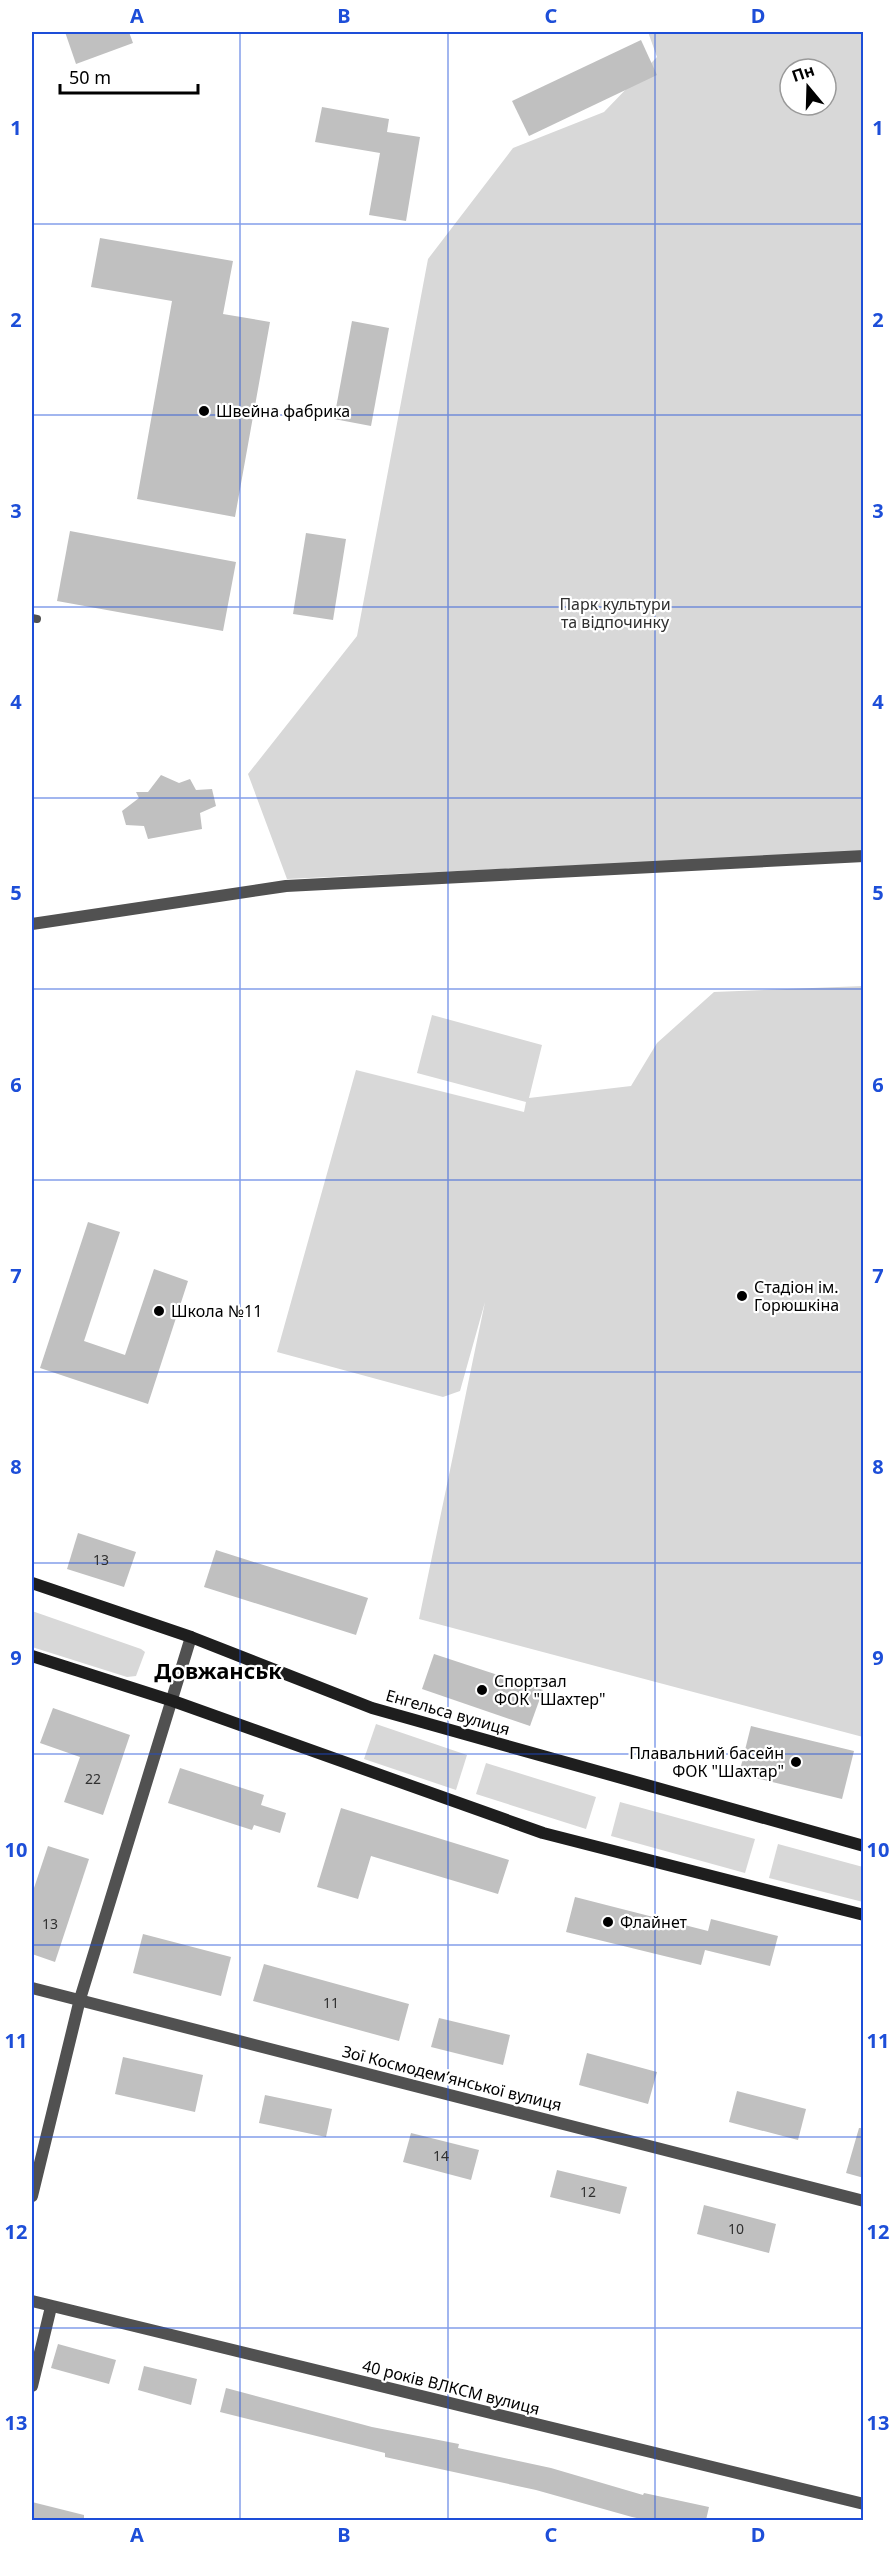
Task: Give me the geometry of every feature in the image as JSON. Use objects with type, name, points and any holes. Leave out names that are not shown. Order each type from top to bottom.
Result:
[{"type":"street","points":[[32,924],[286,886],[864,856]]},
{"type":"street","name":"Енгельса вулиця","points":[[32,1583],[191,1637],[372,1708],[864,1845]]},
{"type":"street","points":[[32,2196],[80,1999],[191,1637]]},
{"type":"street","points":[[32,1656],[173,1701],[543,1833],[864,1915]]},
{"type":"street","name":"Зої Космодем’янської вулиця","points":[[32,1988],[864,2201]]},
{"type":"street","name":"40 років ВЛКСМ вулиця","points":[[32,2301],[864,2504]]},
{"type":"street","points":[[32,2386],[51,2307]]},
{"type":"green space","name":"Парк культури та відпочинку","points":[[648,32],[863,32],[863,852],[287,879],[248,774],[357,636],[428,259],[513,148],[604,112],[657,57]]},
{"type":"green space","points":[[863,986],[863,1737],[419,1619],[485,1302],[460,1391],[443,1397],[277,1352],[356,1070],[524,1112],[526,1102],[417,1073],[432,1015],[542,1045],[529,1098],[631,1086],[657,1043],[714,992]]},
{"type":"green space","points":[[32,1611],[141,1649],[145,1652],[136,1676],[127,1677],[32,1647]]},
{"type":"green space","points":[[376,1724],[467,1755],[456,1790],[364,1759]]},
{"type":"green space","points":[[486,1763],[596,1797],[586,1829],[476,1794]]},
{"type":"green space","points":[[620,1802],[755,1839],[745,1873],[611,1836]]},
{"type":"green space","points":[[778,1844],[863,1867],[863,1902],[769,1878]]},
{"type":"building","points":[[65,32],[129,32],[133,43],[76,64]]},
{"type":"building","points":[[641,40],[657,75],[529,136],[512,101]]},
{"type":"building","points":[[322,107],[389,119],[387,132],[420,137],[406,221],[369,215],[380,153],[315,142]]},
{"type":"building","name":"Швейна фабрика","points":[[100,238],[233,261],[223,314],[270,322],[235,517],[137,499],[172,301],[91,287]]},
{"type":"building","points":[[352,321],[389,328],[371,426],[334,419]]},
{"type":"building","points":[[70,531],[236,562],[223,631],[57,601]]},
{"type":"building","points":[[306,533],[346,539],[333,620],[293,614]]},
{"type":"building","points":[[161,775],[179,783],[190,779],[196,790],[212,789],[216,806],[200,813],[202,829],[148,839],[144,826],[126,825],[122,811],[139,798],[136,792],[148,792]]},
{"type":"building","name":"Школа №11","points":[[88,1222],[120,1232],[84,1341],[125,1355],[154,1269],[188,1281],[148,1404],[40,1368]]},
{"type":"building","points":[[78,1533],[136,1552],[124,1587],[67,1569]]},
{"type":"building","points":[[216,1550],[368,1598],[356,1635],[204,1587]]},
{"type":"building","name":"Спортзал ФОК \"Шахтер\"","points":[[434,1654],[543,1690],[530,1726],[422,1689]]},
{"type":"building","points":[[53,1708],[130,1735],[103,1815],[64,1802],[80,1757],[40,1743]]},
{"type":"building","name":"Плавальний басейн ФОК \"Шахтар\"","points":[[751,1726],[854,1751],[842,1799],[739,1774]]},
{"type":"building","points":[[180,1768],[264,1795],[261,1805],[286,1813],[280,1833],[254,1825],[252,1830],[168,1803]]},
{"type":"building","points":[[341,1808],[509,1860],[498,1894],[371,1856],[358,1899],[317,1887]]},
{"type":"building","points":[[48,1846],[89,1859],[55,1962],[32,1954],[32,1894]]},
{"type":"building","points":[[575,1897],[708,1931],[711,1919],[778,1936],[770,1966],[705,1950],[701,1965],[566,1932]]},
{"type":"building","points":[[143,1934],[231,1957],[221,1996],[133,1973]]},
{"type":"building","points":[[264,1964],[409,2004],[399,2041],[253,2001]]},
{"type":"building","points":[[439,2018],[510,2035],[503,2065],[431,2047]]},
{"type":"building","points":[[587,2053],[657,2072],[648,2104],[579,2085]]},
{"type":"building","points":[[123,2057],[203,2075],[195,2112],[115,2094]]},
{"type":"building","points":[[737,2091],[806,2109],[798,2140],[729,2122]]},
{"type":"building","points":[[265,2095],[332,2109],[326,2137],[259,2123]]},
{"type":"building","points":[[859,2128],[864,2128],[864,2178],[846,2173]]},
{"type":"building","points":[[411,2133],[479,2150],[471,2180],[403,2162]]},
{"type":"building","points":[[557,2170],[627,2187],[620,2214],[550,2197]]},
{"type":"building","points":[[704,2205],[776,2224],[769,2253],[697,2234]]},
{"type":"building","points":[[58,2344],[116,2360],[109,2384],[51,2368]]},
{"type":"building","points":[[144,2366],[197,2379],[191,2405],[138,2390]]},
{"type":"building","points":[[226,2388],[372,2427],[459,2444],[458,2448],[551,2468],[643,2495],[644,2493],[709,2507],[706,2520],[646,2520],[632,2517],[536,2490],[385,2457],[385,2453],[220,2412]]},
{"type":"building","points":[[32,2502],[84,2515],[84,2520],[32,2520]]},
{"type":"place","name":"Швейна фабрика","points":[[204,411]]},
{"type":"place","name":"Стадіон ім. Горюшкіна","points":[[742,1296]]},
{"type":"place","name":"Школа №11","points":[[159,1311]]},
{"type":"place","name":"Спортзал ФОК \"Шахтер\"","points":[[482,1690]]},
{"type":"place","name":"Плавальний басейн ФОК \"Шахтар\"","points":[[796,1762]]},
{"type":"place","name":"Флайнет","points":[[608,1922]]},
{"type":"district","name":"Довжанськ","points":[[218,1671]]}]
